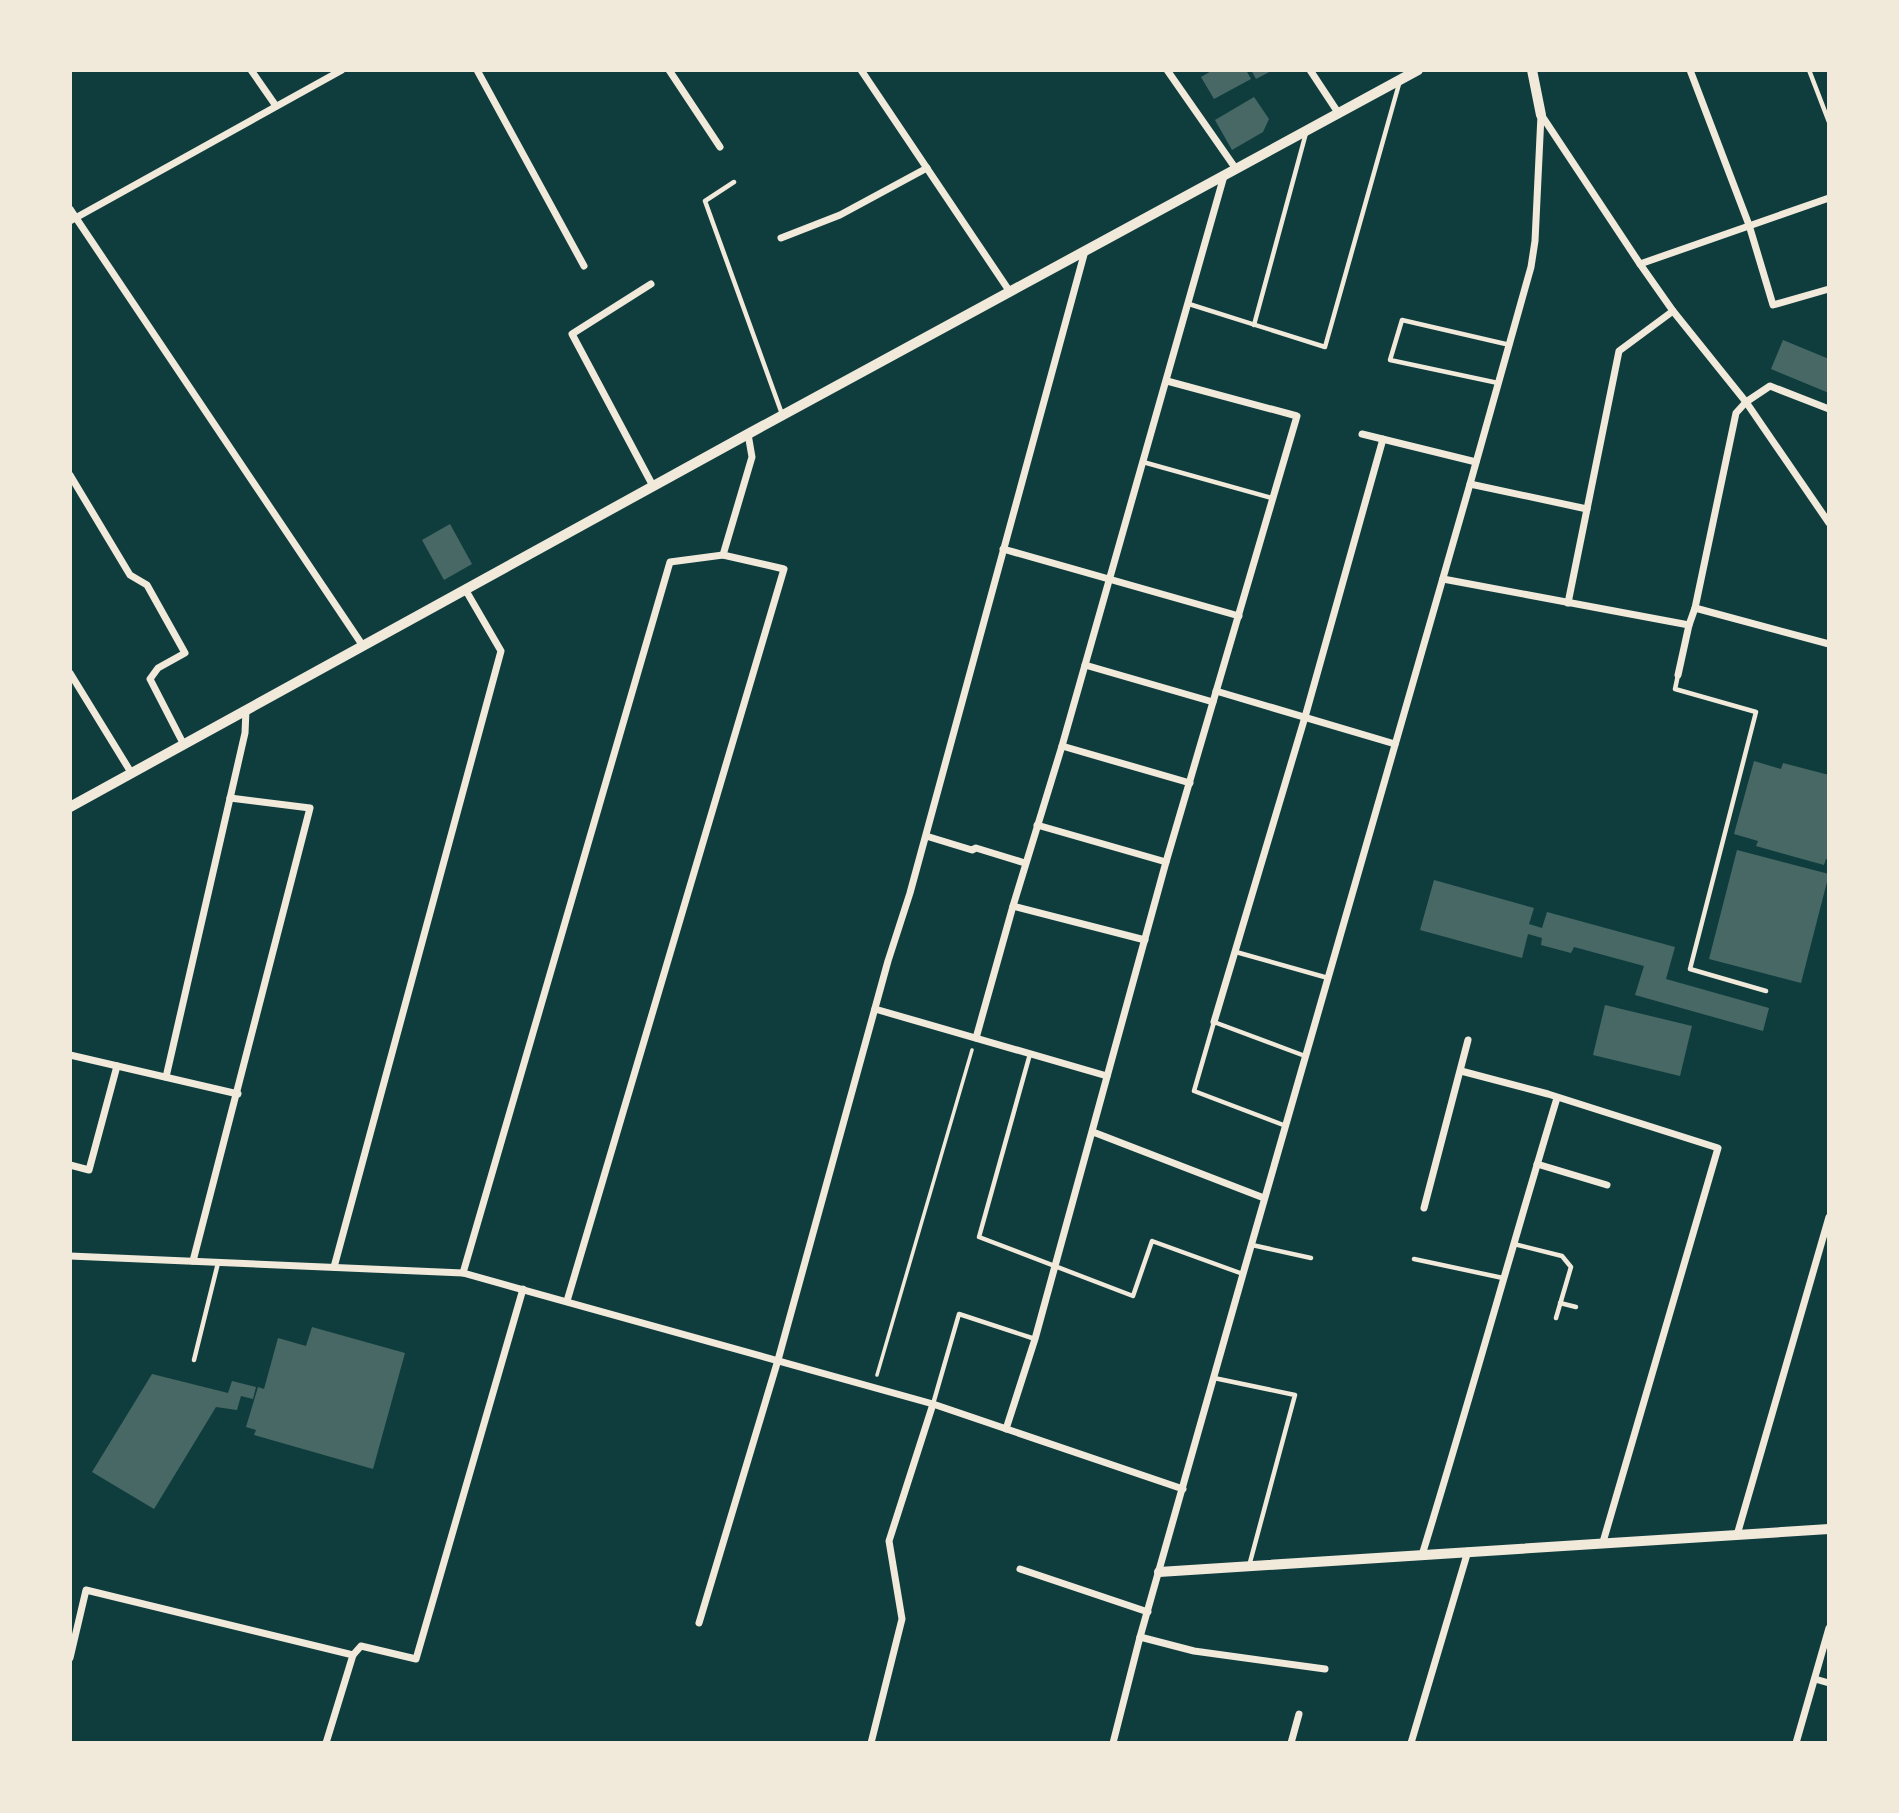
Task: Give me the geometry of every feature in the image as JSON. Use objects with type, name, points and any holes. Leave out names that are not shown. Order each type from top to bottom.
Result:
[{"type":"street","points":[[251,70],[276,106]]},
{"type":"street","points":[[73,219],[330,73],[342,70]]},
{"type":"street","points":[[477,70],[584,266]]},
{"type":"street","points":[[669,70],[720,147]]},
{"type":"street","points":[[861,70],[1010,292]]},
{"type":"street","points":[[1167,70],[1236,169]]},
{"type":"street","points":[[1310,70],[1339,114]]},
{"type":"street","points":[[70,807],[782,415],[1418,70]]},
{"type":"street","points":[[1113,1743],[1242,1274],[1531,267],[1535,241],[1541,115],[1532,70]]},
{"type":"street","points":[[1690,70],[1749,225],[1773,305],[1829,289]]},
{"type":"street","points":[[1541,115],[1640,264],[1745,402],[1829,523]]},
{"type":"street","points":[[781,237],[840,215],[927,168]]},
{"type":"street","points":[[975,1038],[1062,746],[1224,176]]},
{"type":"street","points":[[1640,264],[1829,198]]},
{"type":"street","points":[[70,209],[73,219],[363,646]]},
{"type":"street","points":[[699,1623],[778,1360],[874,1009],[910,893],[1085,251]]},
{"type":"street","points":[[651,285],[572,334],[653,486]]},
{"type":"street","points":[[1568,603],[1619,351],[1673,310]]},
{"type":"street","points":[[1006,1429],[1035,1339],[1166,862],[1297,416],[1167,382]]},
{"type":"street","points":[[1678,675],[1695,608],[1735,413],[1745,402],[1770,386],[1829,409]]},
{"type":"street","points":[[723,555],[752,457],[748,434]]},
{"type":"street","points":[[1362,434],[1476,462]]},
{"type":"street","points":[[1214,1022],[1305,717],[1383,439]]},
{"type":"street","points":[[70,475],[130,575],[147,585],[185,653],[158,668],[150,680],[184,745]]},
{"type":"street","points":[[1470,484],[1587,509]]},
{"type":"street","points":[[1003,549],[1239,616]]},
{"type":"street","points":[[463,1273],[670,562],[723,555],[784,569],[567,1301]]},
{"type":"street","points":[[1443,579],[1689,625]]},
{"type":"street","points":[[334,1267],[501,651],[466,589]]},
{"type":"street","points":[[1695,608],[1829,644]]},
{"type":"street","points":[[1085,665],[1213,702]]},
{"type":"street","points":[[70,673],[132,774]]},
{"type":"street","points":[[1216,691],[1395,744]]},
{"type":"street","points":[[166,1077],[245,733],[246,710]]},
{"type":"street","points":[[1062,746],[1189,783]]},
{"type":"street","points":[[193,1261],[310,808],[230,798]]},
{"type":"street","points":[[1037,825],[1166,862]]},
{"type":"street","points":[[926,836],[1025,863]]},
{"type":"street","points":[[1013,906],[1145,940]]},
{"type":"street","points":[[874,1009],[1107,1076]]},
{"type":"street","points":[[1424,1208],[1468,1040]]},
{"type":"street","points":[[70,1055],[238,1094]]},
{"type":"street","points":[[70,1165],[89,1170],[117,1066]]},
{"type":"street","points":[[1461,1071],[1718,1148],[1603,1542]]},
{"type":"street","points":[[1422,1555],[1557,1098]]},
{"type":"street","points":[[1093,1132],[1264,1198]]},
{"type":"street","points":[[1537,1164],[1607,1185]]},
{"type":"street","points":[[1737,1535],[1829,1217]]},
{"type":"street","points":[[70,1256],[463,1273],[873,1387],[1183,1489]]},
{"type":"street","points":[[326,1743],[353,1655],[361,1646],[416,1659],[523,1289]]},
{"type":"street","points":[[871,1743],[902,1619],[889,1541],[933,1405]]},
{"type":"street","points":[[1159,1572],[1829,1528]]},
{"type":"street","points":[[1411,1743],[1468,1551]]},
{"type":"street","points":[[1020,1569],[1148,1612]]},
{"type":"street","points":[[70,1658],[73,1635],[86,1590],[353,1655]]},
{"type":"street","points":[[1796,1743],[1829,1628]]},
{"type":"street","points":[[1140,1637],[1194,1651],[1325,1669]]},
{"type":"street","points":[[1815,1679],[1829,1683]]},
{"type":"street","points":[[1291,1743],[1299,1714]]},
{"type":"lane","points":[[1809,70],[1829,122]]},
{"type":"lane","points":[[1189,304],[1325,347],[1400,80]]},
{"type":"lane","points":[[1254,325],[1306,132]]},
{"type":"lane","points":[[734,182],[705,201],[782,415]]},
{"type":"lane","points":[[1499,384],[1390,360],[1402,320],[1510,345]]},
{"type":"lane","points":[[1143,462],[1273,498]]},
{"type":"lane","points":[[1678,675],[1675,689],[1756,712],[1690,969],[1766,991]]},
{"type":"lane","points":[[1236,952],[1328,978]]},
{"type":"lane","points":[[1286,1125],[1194,1091],[1214,1022],[1305,1056]]},
{"type":"lane","points":[[1031,1053],[979,1237],[1133,1296],[1152,1241],[1242,1274]]},
{"type":"lane","points":[[1513,1244],[1562,1256],[1572,1267],[1556,1318]]},
{"type":"lane","points":[[1251,1245],[1311,1258]]},
{"type":"lane","points":[[1414,1259],[1503,1278]]},
{"type":"lane","points":[[194,1360],[218,1263]]},
{"type":"lane","points":[[1560,1303],[1576,1307]]},
{"type":"lane","points":[[933,1405],[959,1314],[1035,1339]]},
{"type":"lane","points":[[1214,1378],[1295,1395],[1249,1567]]},
{"type":"path","points":[[873,1387],[975,1038]]},
{"type":"building","points":[[1213,70],[1246,70],[1251,79],[1214,99],[1201,77]]},
{"type":"building","points":[[1251,70],[1273,70],[1256,79]]},
{"type":"building","points":[[1254,97],[1269,119],[1263,132],[1232,150],[1215,120]]},
{"type":"building","points":[[1783,340],[1829,359],[1829,393],[1771,369]]},
{"type":"building","points":[[450,524],[472,564],[444,580],[422,540]]},
{"type":"building","points":[[1754,761],[1781,769],[1783,763],[1829,775],[1829,860],[1826,859],[1824,865],[1756,846],[1758,841],[1734,834]]},
{"type":"building","points":[[1737,850],[1829,874],[1801,983],[1709,959]]},
{"type":"building","points":[[1434,880],[1534,908],[1529,924],[1542,928],[1547,912],[1675,947],[1666,979],[1769,1008],[1763,1031],[1635,995],[1644,966],[1574,947],[1571,953],[1541,945],[1542,938],[1528,934],[1522,958],[1420,930]]},
{"type":"building","points":[[1605,1005],[1692,1026],[1680,1076],[1593,1055]]},
{"type":"building","points":[[312,1327],[405,1353],[373,1469],[254,1435],[256,1430],[246,1427],[258,1387],[264,1389],[278,1338],[306,1346]]},
{"type":"building","points":[[152,1374],[228,1393],[232,1381],[256,1387],[253,1399],[241,1396],[237,1410],[216,1407],[154,1509],[92,1472]]}]
